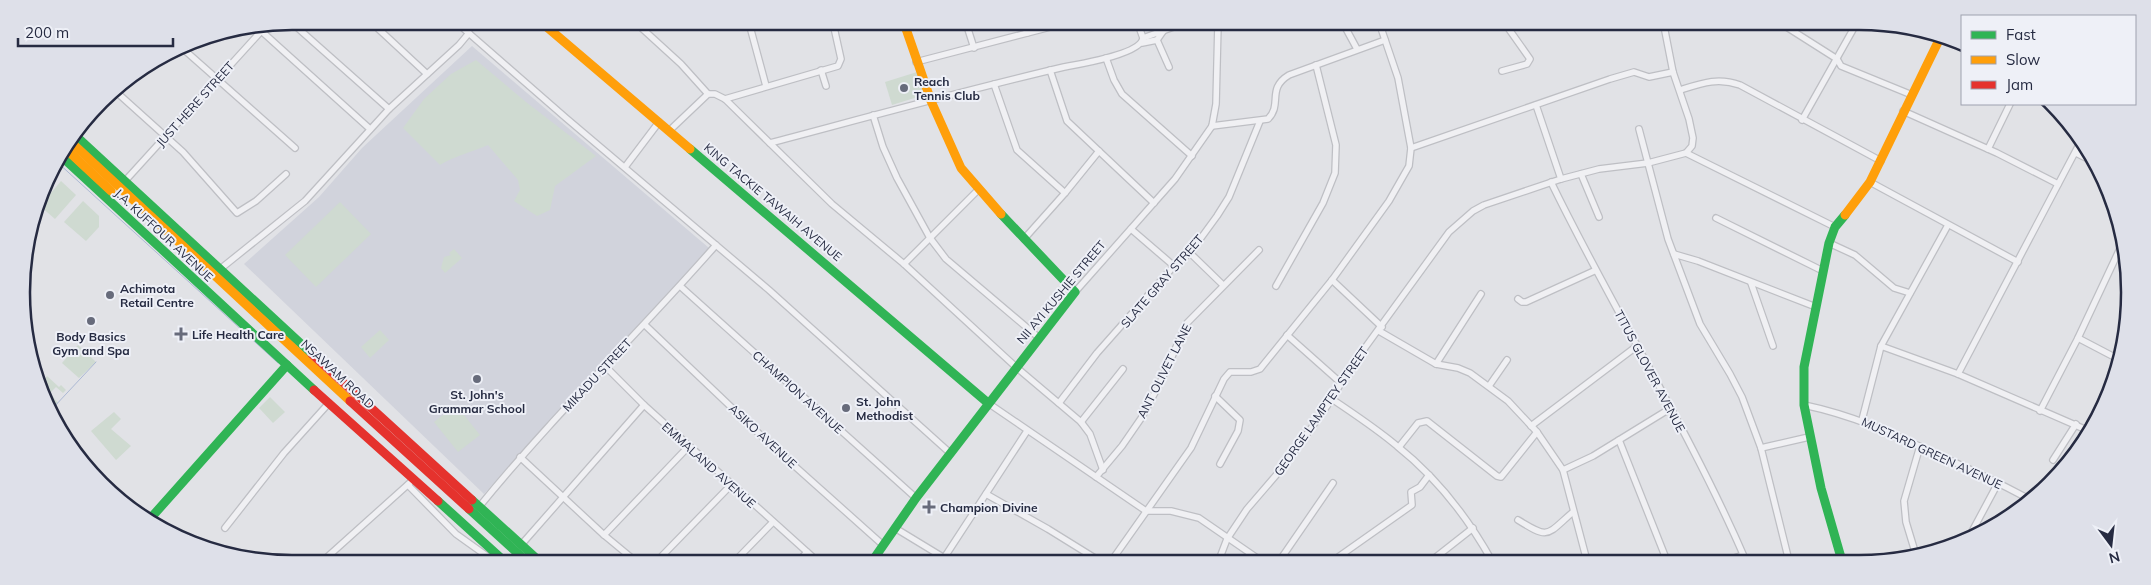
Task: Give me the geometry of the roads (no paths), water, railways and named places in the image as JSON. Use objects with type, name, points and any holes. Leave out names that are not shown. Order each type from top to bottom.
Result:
[{"type":"main road","name":"KING TACKIE TAWAIH AVENUE","points":[[550,30],[988,403]]},
{"type":"main road","points":[[906,30],[931,101],[961,168],[978,190],[1075,292]]},
{"type":"main road","points":[[1840,555],[1821,488],[1809,437],[1804,404],[1804,367],[1822,271],[1829,243],[1836,227],[1870,182],[1938,42]]},
{"type":"main road","points":[[79,139],[219,270],[532,555]]},
{"type":"main road","name":"NSAWAM ROAD","points":[[75,146],[90,166],[375,434],[510,555]]},
{"type":"main road","name":"NSAWAM ROAD","points":[[71,152],[90,166],[520,555]]},
{"type":"main road","name":"J.A. KUFFOUR AVENUE","points":[[66,160],[250,332],[329,403],[411,483],[497,555]]},
{"type":"main road","name":"NII AYI KUSHIE STREET","points":[[876,555],[916,498],[1038,337],[1075,292]]},
{"type":"main road","points":[[153,515],[287,365]]},
{"type":"street","points":[[300,30],[389,109]]},
{"type":"street","points":[[380,30],[428,74]]},
{"type":"street","points":[[465,30],[716,245],[950,453]]},
{"type":"street","points":[[644,30],[681,64],[708,94]]},
{"type":"street","points":[[751,30],[766,86]]},
{"type":"street","points":[[725,99],[838,66],[841,63],[834,30]]},
{"type":"street","points":[[968,30],[974,48]]},
{"type":"street","points":[[916,62],[1039,30]]},
{"type":"street","points":[[1140,30],[1143,40]]},
{"type":"street","points":[[770,143],[994,84],[1106,58],[1132,50],[1143,40],[1164,30]]},
{"type":"street","points":[[1156,40],[1164,30]]},
{"type":"street","name":"NII AYI KUSHIE STREET","points":[[1075,292],[1192,156],[1212,126],[1216,104],[1218,30]]},
{"type":"street","points":[[1347,30],[1357,49]]},
{"type":"street","points":[[1115,555],[1191,448],[1224,378],[1230,372],[1251,372],[1260,368],[1332,280],[1398,186],[1409,166],[1411,148],[1398,78],[1382,30]]},
{"type":"street","points":[[1502,70],[1527,64],[1530,59],[1510,30]]},
{"type":"street","points":[[1665,30],[1674,72],[1693,138],[1692,146],[1686,154],[1836,227]]},
{"type":"street","points":[[1791,30],[1837,59],[1841,66],[1912,95]]},
{"type":"street","points":[[1802,120],[1853,30]]},
{"type":"street","name":"JUST HERE STREET","points":[[125,182],[165,135],[259,32]]},
{"type":"street","points":[[265,32],[370,129]]},
{"type":"street","points":[[219,270],[305,201],[389,109],[469,33]]},
{"type":"street","points":[[1143,40],[1156,40]]},
{"type":"street","points":[[1156,40],[1169,67]]},
{"type":"street","points":[[1276,286],[1323,204],[1335,173],[1336,145],[1316,66],[1385,40]]},
{"type":"street","points":[[186,53],[295,148]]},
{"type":"street","points":[[1106,58],[1114,80],[1122,94],[1192,156]]},
{"type":"street","name":"SLATE GRAY STREET","points":[[1059,403],[1097,353],[1174,266],[1190,252],[1229,197],[1260,121],[1268,119],[1272,115],[1276,87],[1281,80],[1289,75],[1316,66]]},
{"type":"street","points":[[822,70],[826,86]]},
{"type":"street","points":[[1050,70],[1067,120],[1154,202]]},
{"type":"street","points":[[1411,148],[1634,72],[1649,77],[1674,72]]},
{"type":"street","points":[[1680,90],[1708,81],[1729,81],[1740,85],[1881,161]]},
{"type":"street","points":[[994,84],[1017,150],[1065,193]]},
{"type":"street","points":[[669,131],[708,94],[715,94],[725,99],[845,216],[904,264],[1016,367],[1081,422],[1090,434],[1103,470]]},
{"type":"street","points":[[119,95],[165,135],[199,169],[237,213],[256,201],[286,174]]},
{"type":"street","points":[[1536,105],[1561,179]]},
{"type":"street","points":[[1988,149],[2010,105]]},
{"type":"street","points":[[1903,112],[1988,149],[2058,184]]},
{"type":"street","points":[[873,115],[888,159],[930,238],[946,259],[1038,337]]},
{"type":"street","points":[[1212,126],[1260,121]]},
{"type":"street","points":[[625,167],[659,122]]},
{"type":"street","points":[[1639,129],[1657,203],[1700,324],[1742,398],[1761,448],[1788,555]]},
{"type":"street","points":[[1958,374],[2078,149]]},
{"type":"street","points":[[1024,239],[1099,151]]},
{"type":"street","points":[[2076,153],[2083,157]]},
{"type":"street","name":"GEORGE LAMPTEY STREET","points":[[1221,555],[1227,538],[1246,509],[1284,466],[1449,232],[1462,220],[1484,205],[1561,179],[1686,154]]},
{"type":"street","points":[[1581,174],[1598,217]]},
{"type":"street","name":"TITUS GLOVER AVENUE","points":[[1551,182],[1594,270],[1671,408],[1743,555]]},
{"type":"street","points":[[1870,182],[2018,262]]},
{"type":"street","points":[[904,264],[978,190]]},
{"type":"street","points":[[1716,218],[1822,271]]},
{"type":"street","points":[[1862,420],[1881,346],[1948,225]]},
{"type":"street","points":[[1131,229],[1174,266]]},
{"type":"street","points":[[1829,243],[1855,255],[1894,288],[1910,293]]},
{"type":"street","name":"MIKADU STREET","points":[[479,507],[520,457],[645,325],[716,245]]},
{"type":"street","name":"ANT OLIVET LANE","points":[[1096,477],[1142,416],[1160,383],[1187,323],[1222,285],[1259,250]]},
{"type":"street","points":[[1190,252],[1222,285]]},
{"type":"street","points":[[2040,411],[2078,338],[2118,253]]},
{"type":"street","points":[[1674,254],[1698,261],[1816,307]]},
{"type":"street","points":[[1518,299],[1526,302],[1594,270]]},
{"type":"street","points":[[1332,280],[1380,329],[1436,364],[1458,368],[1470,373],[1508,402],[1537,432],[1563,470],[1585,555]]},
{"type":"street","points":[[1751,283],[1773,346]]},
{"type":"street","name":"CHAMPION AVENUE","points":[[680,286],[916,498]]},
{"type":"street","points":[[1436,364],[1481,294]]},
{"type":"street","name":"ASIKO AVENUE","points":[[645,325],[770,444],[883,545]]},
{"type":"street","points":[[1287,334],[1341,383]]},
{"type":"street","points":[[2078,338],[2113,356]]},
{"type":"street","points":[[1531,426],[1638,346]]},
{"type":"street","points":[[1881,346],[1958,374],[2040,411],[2083,428]]},
{"type":"street","points":[[1489,386],[1507,360]]},
{"type":"street","name":"EMMALAND AVENUE","points":[[605,366],[730,485],[810,555]]},
{"type":"street","points":[[1081,422],[1123,369]]},
{"type":"street","points":[[1215,396],[1240,420],[1238,431],[1220,464]]},
{"type":"street","points":[[1332,399],[1399,447],[1429,475],[1473,528],[1489,555]]},
{"type":"street","points":[[225,528],[284,453],[329,403]]},
{"type":"street","points":[[988,403],[1146,511],[1171,511],[1199,518],[1252,555]]},
{"type":"street","name":"MUSTARD GREEN AVENUE","points":[[1804,404],[1862,420],[1998,482],[2024,496]]},
{"type":"street","points":[[521,545],[644,405]]},
{"type":"street","points":[[1563,470],[1619,440],[1671,408]]},
{"type":"street","points":[[1399,447],[1418,423],[1427,421],[1497,476],[1501,477],[1537,432]]},
{"type":"street","points":[[2053,460],[2076,424]]},
{"type":"street","points":[[948,555],[1027,431]]},
{"type":"street","points":[[1761,448],[1809,437]]},
{"type":"street","points":[[1619,440],[1665,555]]},
{"type":"street","points":[[604,535],[689,446]]},
{"type":"street","points":[[1914,549],[1906,522],[1904,501],[1920,446]]},
{"type":"street","points":[[520,457],[604,535],[629,555]]},
{"type":"street","points":[[1341,555],[1412,504],[1413,490],[1420,487],[1429,475]]},
{"type":"street","points":[[1973,529],[1998,482]]},
{"type":"street","points":[[330,555],[411,483],[456,534],[485,555]]},
{"type":"street","points":[[1283,555],[1333,483]]},
{"type":"street","points":[[663,555],[730,485]]},
{"type":"street","points":[[986,494],[1090,555]]},
{"type":"street","points":[[1518,520],[1543,534],[1552,530],[1573,512]]},
{"type":"street","points":[[742,555],[773,522]]},
{"type":"street","points":[[895,528],[939,555]]},
{"type":"street","points":[[1439,555],[1473,528]]},
{"type":"waterway","points":[[62,167],[278,363]]},
{"type":"waterway","points":[[55,405],[96,362]]},
{"type":"place","name":"Reach Tennis Club","points":[[904,88]]},
{"type":"place","name":"Achimota Retail Centre","points":[[110,295]]},
{"type":"place","name":"Body Basics Gym and Spa","points":[[91,321]]},
{"type":"place","name":"Life Health Care","points":[[181,334]]},
{"type":"place","name":"St. John's Grammar School","points":[[477,379]]},
{"type":"place","name":"St. John Methodist","points":[[846,408]]},
{"type":"place","name":"Champion Divine","points":[[929,507]]}]
